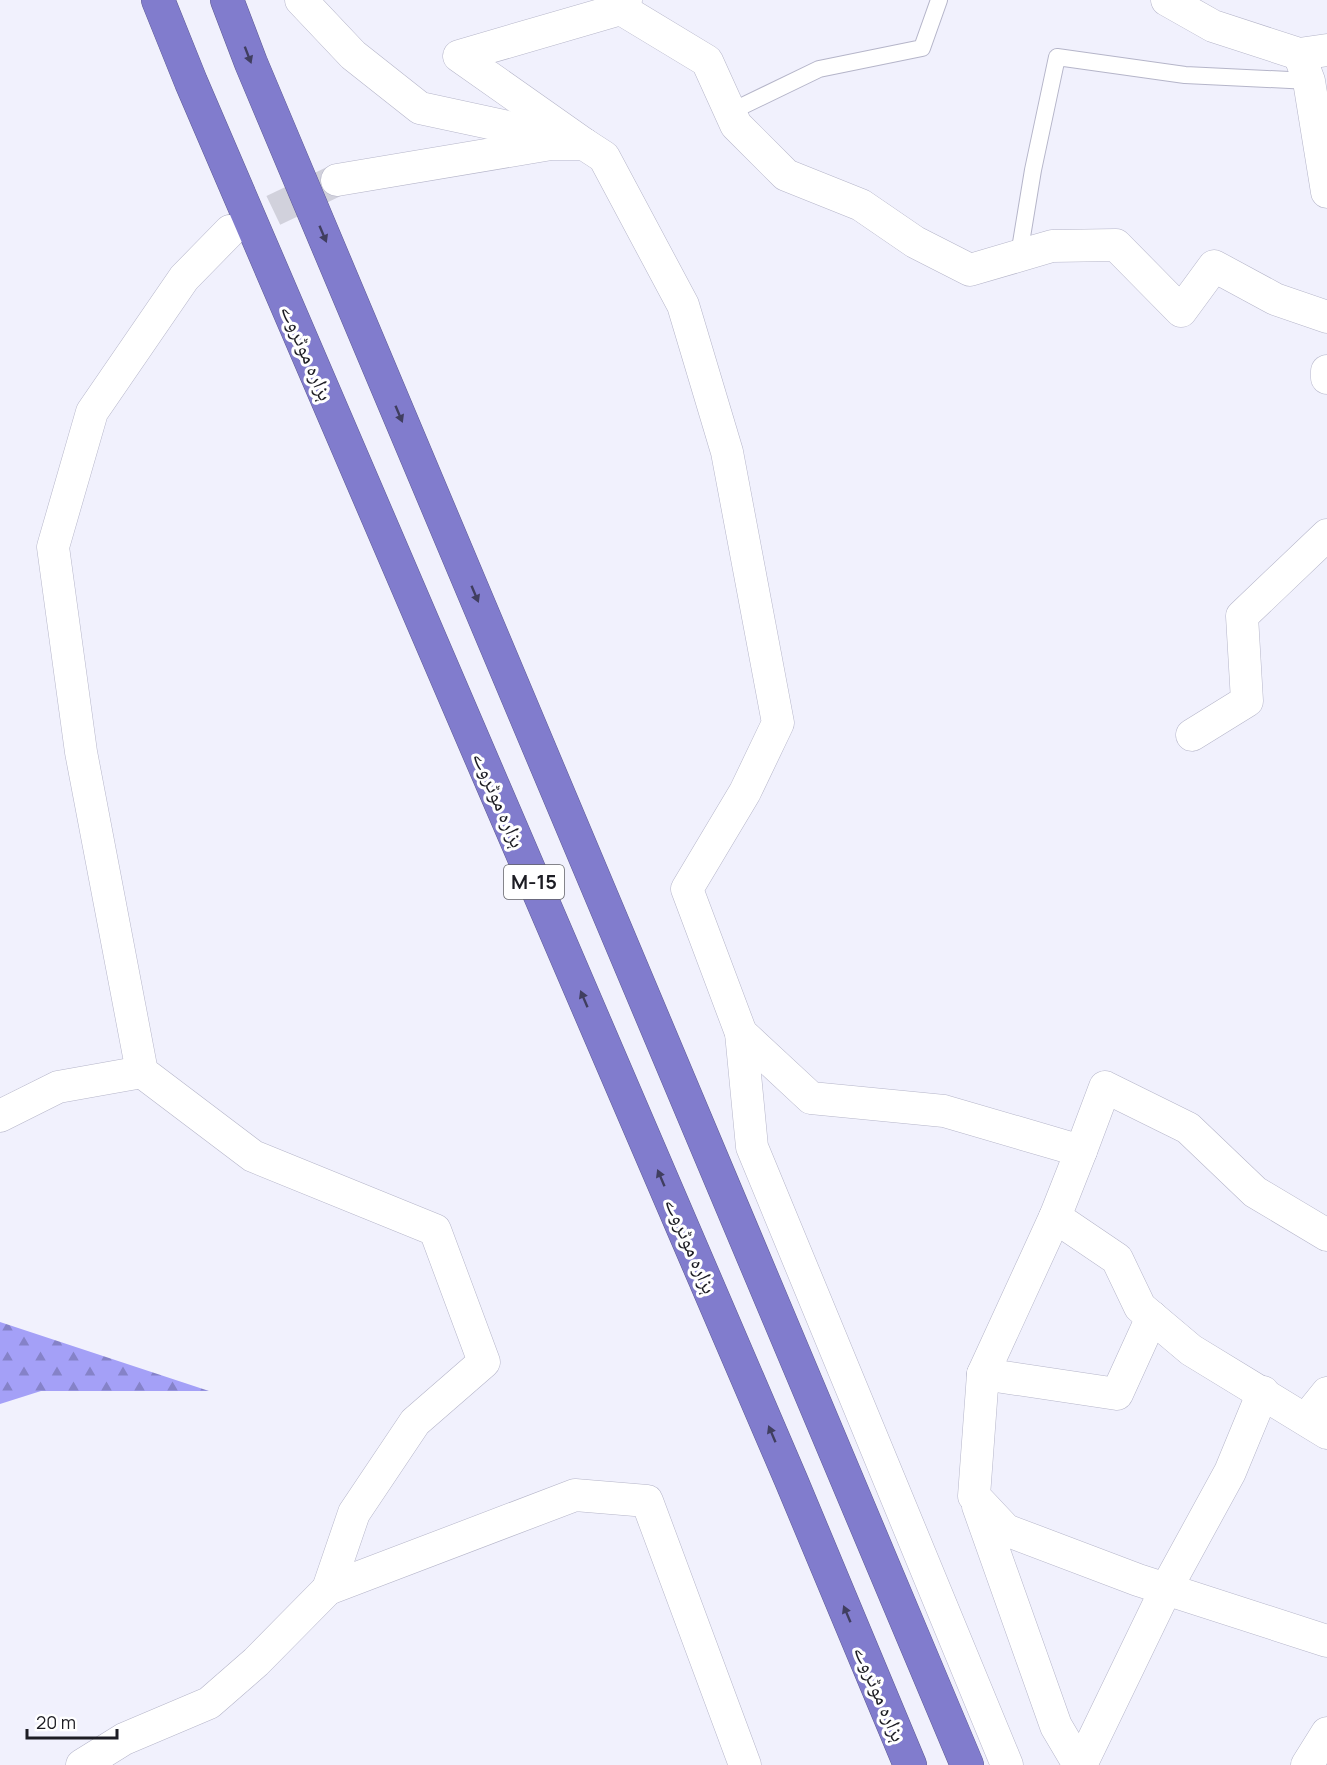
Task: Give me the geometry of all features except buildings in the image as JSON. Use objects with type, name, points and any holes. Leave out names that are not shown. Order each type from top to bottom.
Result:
[{"type":"highway","name":"ہزارہ موٹروے","points":[[158,0],[190,82],[786,1469],[910,1765]]},
{"type":"highway","name":"M-15","points":[[227,0],[256,74],[967,1765]]},
{"type":"street","points":[[301,0],[353,55],[420,108],[584,144]]},
{"type":"street","points":[[1167,0],[1213,26],[1312,62],[1327,192]]},
{"type":"street","points":[[1007,1765],[752,1148],[741,1033],[687,889],[745,792],[778,723],[727,452],[683,305],[604,157],[459,56],[589,10],[623,5],[707,61],[736,125],[786,175],[861,205],[915,242],[970,270],[1052,246],[1116,245],[1181,311],[1214,266],[1275,299],[1327,317]]},
{"type":"street","points":[[337,180],[551,144],[584,144]]},
{"type":"street","points":[[230,231],[184,278],[92,412],[52,547],[81,752],[142,1072],[253,1156],[435,1230],[484,1362],[415,1422],[354,1513],[328,1589]]},
{"type":"street","points":[[1327,371],[1327,378]]},
{"type":"street","points":[[1192,735],[1247,700],[1242,616],[1327,535]]},
{"type":"street","points":[[741,1033],[811,1098],[944,1112],[1081,1151]]},
{"type":"street","points":[[0,1116],[58,1087],[142,1072]]},
{"type":"street","points":[[1080,1765],[1056,1726],[974,1496],[983,1374],[1055,1217],[1105,1087],[1188,1128],[1255,1192],[1327,1235]]},
{"type":"street","points":[[1055,1217],[1117,1259],[1140,1307],[1191,1350],[1316,1426],[1327,1393]]},
{"type":"street","points":[[983,1374],[1117,1394],[1152,1317]]},
{"type":"street","points":[[1080,1765],[1166,1589],[1230,1472],[1263,1392]]},
{"type":"street","points":[[82,1765],[124,1739],[209,1703],[256,1662],[328,1589],[575,1495],[647,1501],[745,1765]]},
{"type":"street","points":[[974,1496],[1006,1530],[1166,1589],[1327,1641]]},
{"type":"street","points":[[1306,1765],[1327,1733]]},
{"type":"lane","points":[[730,112],[819,69],[922,48],[939,0]]},
{"type":"lane","points":[[1019,255],[1033,170],[1057,57],[1185,75],[1312,62]]},
{"type":"green space","points":[[0,1322],[209,1391],[41,1391],[0,1404]]},
{"type":"tunnel","points":[[230,231],[337,180]]}]
